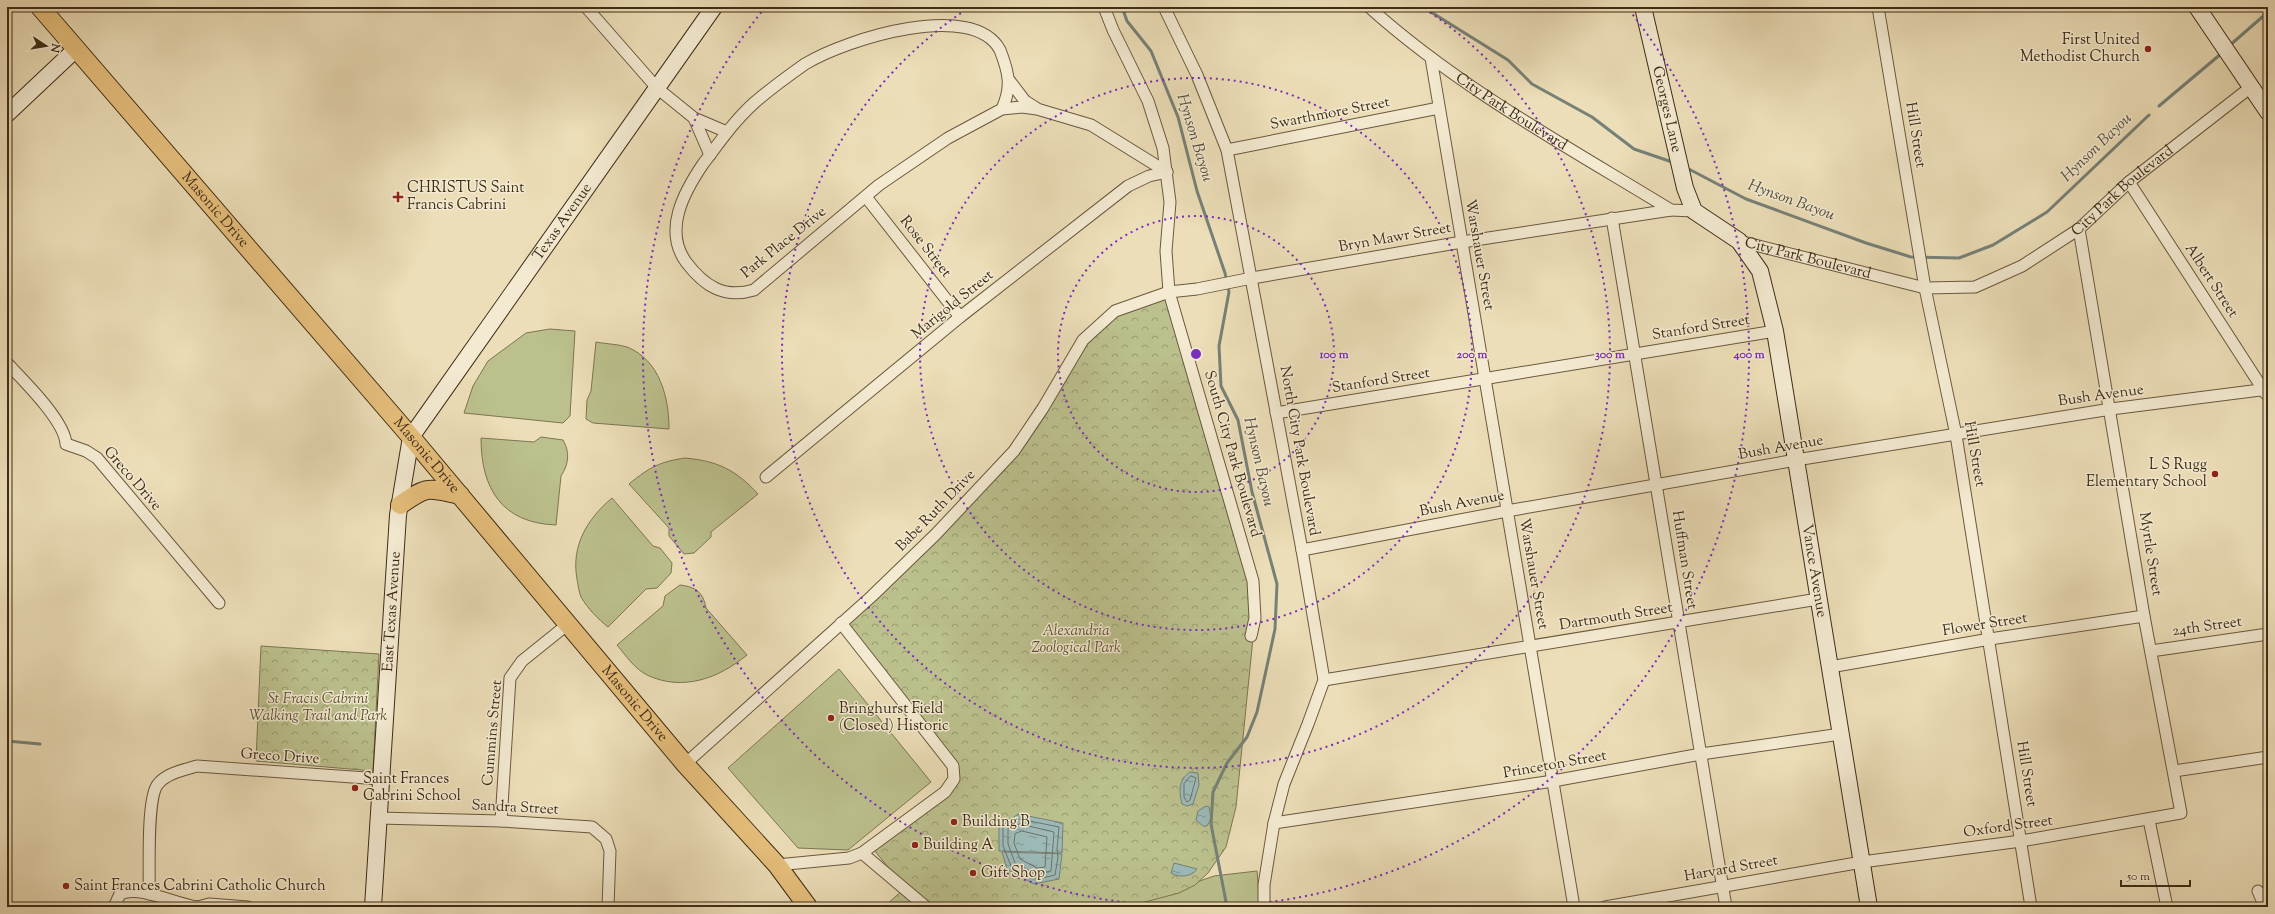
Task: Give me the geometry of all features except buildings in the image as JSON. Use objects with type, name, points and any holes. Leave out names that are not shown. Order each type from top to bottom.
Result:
[{"type":"main road","name":"Masonic Drive","points":[[40,7],[411,437],[685,764],[777,865],[808,907]]},
{"type":"main road","points":[[400,505],[422,490],[429,489],[460,495]]},
{"type":"street","points":[[586,7],[657,88],[694,118],[727,132]]},
{"type":"street","name":"Texas Avenue","points":[[411,437],[714,7]]},
{"type":"street","name":"South City Park Boulevard","points":[[1104,7],[1113,30],[1148,101],[1163,148],[1170,202],[1166,261],[1169,292],[1253,581],[1255,618],[1251,636]]},
{"type":"street","name":"North City Park Boulevard","points":[[1164,7],[1197,75],[1227,150],[1302,550],[1324,680],[1284,784],[1274,824],[1264,885],[1264,907]]},
{"type":"street","name":"City Park Boulevard","points":[[1369,7],[1431,58],[1510,111],[1671,210],[1694,211],[1739,241],[1925,288],[1975,287],[2022,266],[2079,229],[2129,182],[2251,87]]},
{"type":"street","name":"Georges Lane","points":[[1643,7],[1685,188],[1694,211]]},
{"type":"street","name":"Hill Street","points":[[1878,7],[1925,288],[1956,435],[1990,639],[2031,907]]},
{"type":"street","points":[[2197,7],[2268,112]]},
{"type":"street","name":"Park Place Drive","points":[[1002,109],[1009,91],[1006,63],[997,42],[987,30],[963,20],[921,20],[894,26],[856,39],[806,64],[754,104],[727,132],[696,175],[680,208],[675,227],[677,243],[683,257],[703,281],[727,294],[740,294],[754,290],[866,196],[921,155],[1002,109],[1022,107],[1037,109],[1091,125],[1167,172]]},
{"type":"street","points":[[7,114],[76,49]]},
{"type":"street","name":"Warshauer Street","points":[[1431,58],[1574,907]]},
{"type":"street","points":[[1009,80],[1025,101],[1037,109]]},
{"type":"street","name":"Swarthmore Street","points":[[1227,150],[1439,108]]},
{"type":"street","points":[[694,118],[710,155]]},
{"type":"street","name":"Marigold Street","points":[[766,477],[960,317],[1128,186],[1149,176],[1167,172]]},
{"type":"street","name":"Albert Street","points":[[2129,182],[2266,392]]},
{"type":"street","name":"Rose Street","points":[[866,196],[960,317]]},
{"type":"street","name":"Bryn Mawr Street","points":[[1197,289],[1252,278],[1462,242],[1671,210]]},
{"type":"street","name":"Huffman Street","points":[[1612,218],[1726,907]]},
{"type":"street","name":"Myrtle Street","points":[[2079,229],[2111,409],[2144,616],[2181,813]]},
{"type":"street","name":"Vance Avenue","points":[[1739,241],[1760,271],[1775,332],[1869,907]]},
{"type":"street","name":"Babe Ruth Drive","points":[[685,764],[872,596],[936,534],[1014,451],[1043,408],[1072,355],[1092,332],[1115,311],[1169,292],[1197,289]]},
{"type":"street","name":"Stanford Street","points":[[1276,413],[1775,332]]},
{"type":"street","name":"Greco Drive","points":[[7,363],[39,397],[61,430],[66,444],[86,451],[97,458],[219,604]]},
{"type":"street","name":"Bush Avenue","points":[[1302,550],[1507,511],[1796,460],[2111,409],[2266,392]]},
{"type":"street","name":"East Texas Avenue","points":[[373,907],[380,779],[400,505],[411,437]]},
{"type":"street","name":"Dartmouth Street","points":[[1324,680],[1818,599]]},
{"type":"street","name":"Flower Street","points":[[1830,667],[1990,639],[2144,616]]},
{"type":"street","points":[[777,865],[849,858],[862,853],[945,792],[954,779],[954,766],[841,623]]},
{"type":"street","name":"Cummins Street","points":[[501,820],[510,678],[522,661],[568,624]]},
{"type":"street","name":"24th Street","points":[[2151,651],[2268,634]]},
{"type":"street","name":"Princeton Street","points":[[1274,824],[1553,781],[1701,754],[1841,734]]},
{"type":"street","points":[[2174,772],[2268,757]]},
{"type":"street","name":"Greco Drive","points":[[149,894],[151,802],[157,785],[172,774],[196,766],[380,779]]},
{"type":"street","name":"Oxford Street","points":[[1862,862],[2021,841],[2149,820],[2181,813]]},
{"type":"street","name":"Sandra Street","points":[[378,818],[501,820],[592,827],[606,839],[610,851],[608,907]]},
{"type":"street","points":[[2149,820],[2167,907]]},
{"type":"street","points":[[862,853],[926,907]]},
{"type":"street","name":"Harvard Street","points":[[1605,907],[1862,862]]},
{"type":"street","points":[[114,907],[120,894],[129,890],[149,894],[181,905],[197,907],[209,904],[248,907]]},
{"type":"street","points":[[2258,892],[2264,907]]},
{"type":"green space","name":"Alexandria Zoological Park","points":[[1174,295],[1240,535],[1255,618],[1236,807],[1226,847],[1208,873],[1195,885],[1179,893],[1126,907],[884,907],[905,888],[874,850],[946,792],[955,772],[842,623],[1013,452],[1072,357],[1116,311]]},
{"type":"green space","points":[[550,329],[575,331],[570,416],[563,423],[464,413],[473,386],[488,361],[526,333]]},
{"type":"green space","points":[[596,342],[627,347],[638,353],[655,370],[667,405],[669,429],[593,423],[586,419],[587,400],[591,391]]},
{"type":"green space","points":[[541,437],[563,440],[568,454],[566,467],[561,476],[556,525],[537,523],[522,518],[509,510],[498,500],[490,487],[485,473],[482,456],[481,438],[534,442]]},
{"type":"green space","points":[[685,458],[697,459],[726,468],[742,479],[758,494],[711,532],[711,537],[694,553],[684,554],[669,536],[669,528],[629,484],[655,466],[668,461]]},
{"type":"green space","points":[[612,498],[653,546],[660,548],[672,563],[671,573],[657,588],[646,589],[608,627],[593,614],[581,597],[578,586],[576,555],[588,524]]},
{"type":"green space","points":[[680,585],[690,587],[701,594],[706,608],[747,655],[725,670],[713,676],[687,682],[660,680],[647,675],[631,662],[617,645],[663,606],[665,596]]},
{"type":"green space","name":"St Fracis Cabrini Walking Trail and Park","points":[[261,646],[379,654],[373,771],[256,761]]},
{"type":"green space","name":"Bringhurst Field (Closed) Historic","points":[[839,669],[931,782],[848,850],[798,848],[728,768]]},
{"type":"green space","points":[[1257,871],[1260,907],[1106,907],[1162,894],[1214,876]]},
{"type":"water","points":[[1190,772],[1198,773],[1199,785],[1193,804],[1187,806],[1182,804],[1180,786],[1183,779]]},
{"type":"water","points":[[1206,806],[1209,807],[1211,819],[1207,826],[1203,826],[1196,820],[1198,811]]},
{"type":"water","points":[[1018,814],[1063,823],[1062,853],[999,851],[999,828],[1001,820],[1011,819]]},
{"type":"water","points":[[1002,852],[1062,854],[1059,879],[1034,884],[1007,869]]},
{"type":"water","points":[[1174,863],[1197,869],[1192,874],[1177,876],[1171,873]]},
{"type":"waterway","name":"Hynson Bayou","points":[[1122,7],[1127,21],[1151,51],[1178,117],[1197,191],[1225,273],[1229,292],[1219,346],[1221,386],[1238,420],[1252,492],[1277,584],[1275,629],[1257,712],[1247,737],[1227,763],[1213,792],[1211,824],[1227,907]]},
{"type":"waterway","name":"Hynson Bayou","points":[[1423,7],[1508,60],[1532,84],[1592,117],[1634,149],[1675,163]]},
{"type":"waterway","name":"Hynson Bayou","points":[[2229,46],[2268,12]]},
{"type":"waterway","name":"Hynson Bayou","points":[[2159,106],[2222,53]]},
{"type":"waterway","name":"Hynson Bayou","points":[[1685,167],[1746,199],[1866,243],[1911,257],[1959,258],[1993,245],[2047,212],[2149,115]]},
{"type":"waterway","points":[[7,741],[40,744]]},
{"type":"place","name":"First United Methodist Church","points":[[2148,49]]},
{"type":"place","name":"CHRISTUS Saint Francis Cabrini","points":[[398,197]]},
{"type":"place","name":"L S Rugg Elementary School","points":[[2215,474]]},
{"type":"place","name":"Bringhurst Field (Closed) Historic","points":[[831,718]]},
{"type":"place","name":"Saint Frances Cabrini School","points":[[355,788]]},
{"type":"place","name":"Building B","points":[[954,822]]},
{"type":"place","name":"Building A","points":[[915,845]]},
{"type":"place","name":"Gift Shop","points":[[973,873]]},
{"type":"place","name":"Saint Frances Cabrini Catholic Church","points":[[66,886]]}]
